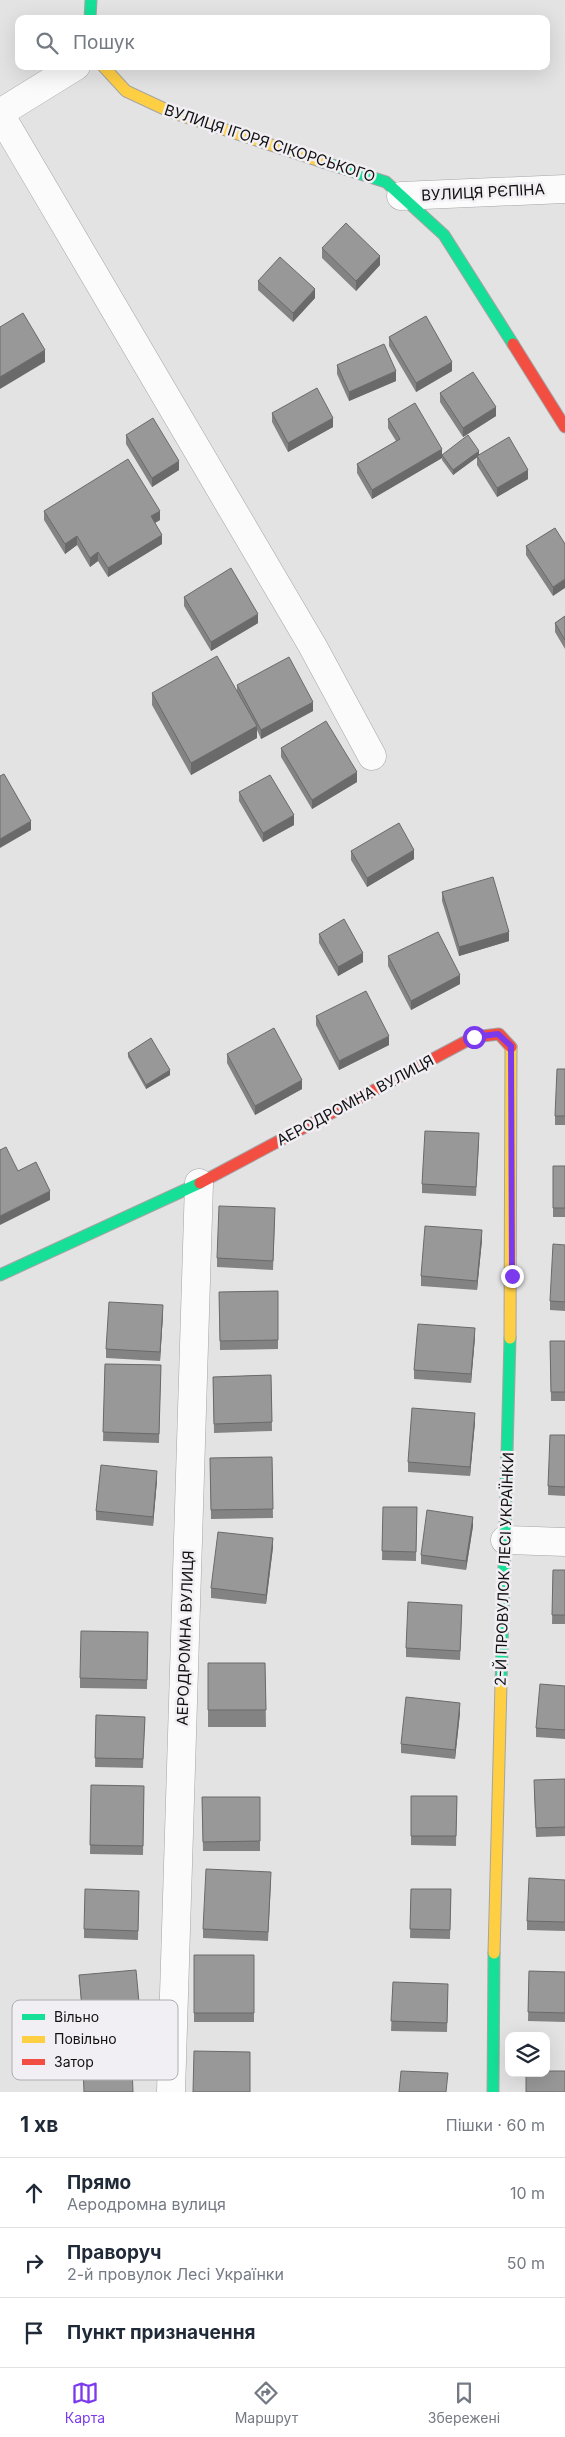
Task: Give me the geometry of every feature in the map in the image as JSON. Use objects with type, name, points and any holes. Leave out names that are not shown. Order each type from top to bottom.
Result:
[{"type":"street","points":[[90,15],[91,0]]},
{"type":"street","points":[[70,70],[0,113],[307,636],[372,756]]},
{"type":"street","name":"ВУЛИЦЯ ІГОРЯ СІКОРСЬКОГО","points":[[107,70],[126,91],[171,112],[386,182],[444,235],[565,427]]},
{"type":"street","name":"ВУЛИЦЯ РЄПІНА","points":[[401,196],[565,188]]},
{"type":"street","name":"АЕРОДРОМНА ВУЛИЦЯ","points":[[0,1275],[199,1183],[474,1037],[498,1034],[511,1046]]},
{"type":"street","name":"2-Й ПРОВУЛОК ЛЕСІ УКРАЇНКИ","points":[[493,2092],[494,1918],[512,1276],[511,1046]]},
{"type":"street","name":"АЕРОДРОМНА ВУЛИЦЯ","points":[[174,2000],[199,1183]]},
{"type":"street","points":[[505,1540],[565,1542]]},
{"type":"building","points":[[346,223],[380,256],[356,281],[322,248]]},
{"type":"building","points":[[280,257],[315,289],[293,313],[258,281]]},
{"type":"building","points":[[23,313],[45,350],[0,377],[0,327]]},
{"type":"building","points":[[426,316],[452,362],[416,383],[389,337]]},
{"type":"building","points":[[384,344],[396,371],[349,392],[337,365]]},
{"type":"building","points":[[473,372],[496,407],[463,428],[440,393]]},
{"type":"building","points":[[317,388],[333,418],[288,443],[272,413]]},
{"type":"building","points":[[415,403],[442,449],[372,490],[357,464],[400,439],[388,419]]},
{"type":"building","points":[[153,418],[179,461],[152,478],[126,435]]},
{"type":"building","points":[[468,435],[479,451],[453,470],[442,455]]},
{"type":"building","points":[[509,437],[528,470],[497,488],[477,456]]},
{"type":"building","points":[[128,459],[160,511],[151,516],[162,535],[108,568],[98,552],[90,558],[77,536],[65,544],[44,511]]},
{"type":"building","points":[[555,528],[565,544],[565,579],[553,587],[526,546]]},
{"type":"building","points":[[231,568],[258,614],[211,642],[184,597]]},
{"type":"building","points":[[565,616],[565,640],[555,623]]},
{"type":"building","points":[[217,656],[257,726],[191,763],[152,693]]},
{"type":"building","points":[[289,657],[313,702],[261,730],[237,685]]},
{"type":"building","points":[[326,721],[357,772],[312,800],[281,748]]},
{"type":"building","points":[[4,774],[31,821],[0,839],[0,776]]},
{"type":"building","points":[[270,775],[294,815],[263,833],[239,792]]},
{"type":"building","points":[[399,823],[414,850],[367,878],[351,851]]},
{"type":"building","points":[[493,877],[509,932],[459,947],[442,892]]},
{"type":"building","points":[[344,919],[363,953],[338,967],[319,934]]},
{"type":"building","points":[[438,932],[460,975],[411,1001],[388,956]]},
{"type":"building","points":[[366,991],[389,1036],[339,1061],[316,1016]]},
{"type":"building","points":[[274,1028],[302,1080],[255,1106],[227,1054]]},
{"type":"building","points":[[151,1038],[170,1070],[146,1085],[128,1053]]},
{"type":"building","points":[[557,1069],[565,1069],[565,1116],[555,1116]]},
{"type":"building","points":[[425,1131],[479,1133],[476,1187],[422,1184]]},
{"type":"building","points":[[6,1147],[18,1171],[36,1162],[50,1191],[0,1216],[0,1150]]},
{"type":"building","points":[[553,1166],[565,1166],[565,1208],[553,1208]]},
{"type":"building","points":[[219,1206],[275,1208],[273,1261],[217,1258]]},
{"type":"building","points":[[425,1226],[482,1230],[477,1281],[421,1276]]},
{"type":"building","points":[[553,1244],[565,1245],[565,1302],[550,1301]]},
{"type":"building","points":[[278,1291],[278,1340],[220,1341],[219,1292]]},
{"type":"building","points":[[109,1302],[163,1305],[160,1352],[106,1349]]},
{"type":"building","points":[[418,1324],[475,1328],[471,1374],[414,1370]]},
{"type":"building","points":[[550,1341],[565,1341],[565,1392],[551,1392]]},
{"type":"building","points":[[105,1364],[161,1365],[159,1434],[103,1432]]},
{"type":"building","points":[[271,1375],[272,1422],[214,1424],[213,1377]]},
{"type":"building","points":[[412,1408],[475,1413],[470,1467],[408,1462]]},
{"type":"building","points":[[550,1435],[565,1435],[565,1487],[548,1486]]},
{"type":"building","points":[[272,1457],[273,1509],[211,1510],[210,1458]]},
{"type":"building","points":[[101,1465],[157,1471],[153,1517],[96,1511]]},
{"type":"building","points":[[383,1507],[417,1507],[416,1552],[382,1551]]},
{"type":"building","points":[[427,1510],[473,1517],[466,1561],[421,1555]]},
{"type":"building","points":[[218,1532],[273,1538],[266,1595],[211,1588]]},
{"type":"building","points":[[553,1570],[565,1570],[565,1615],[552,1615]]},
{"type":"building","points":[[408,1602],[462,1605],[460,1651],[406,1648]]},
{"type":"building","points":[[81,1631],[148,1632],[147,1680],[80,1678]]},
{"type":"building","points":[[208,1663],[265,1663],[266,1710],[208,1710]]},
{"type":"building","points":[[540,1684],[565,1686],[565,1730],[536,1728]]},
{"type":"building","points":[[406,1697],[460,1703],[455,1750],[401,1744]]},
{"type":"building","points":[[96,1715],[145,1717],[143,1759],[95,1758]]},
{"type":"building","points":[[565,1779],[565,1827],[536,1828],[534,1780]]},
{"type":"building","points":[[91,1785],[144,1786],[143,1846],[90,1845]]},
{"type":"building","points":[[411,1796],[457,1796],[456,1836],[411,1836]]},
{"type":"building","points":[[202,1797],[260,1797],[260,1841],[203,1842]]},
{"type":"building","points":[[206,1869],[271,1872],[268,1932],[203,1929]]},
{"type":"building","points":[[529,1878],[565,1880],[565,1922],[527,1921]]},
{"type":"building","points":[[85,1889],[139,1891],[138,1931],[84,1929]]},
{"type":"building","points":[[411,1889],[451,1889],[450,1930],[410,1929]]},
{"type":"building","points":[[194,1955],[254,1955],[254,2013],[194,2013]]},
{"type":"building","points":[[136,1970],[139,2000],[81,2000],[79,1975]]},
{"type":"building","points":[[529,1971],[565,1972],[565,2013],[528,2012]]},
{"type":"building","points":[[393,1982],[448,1984],[447,2023],[391,2021]]},
{"type":"building","points":[[194,2051],[250,2052],[250,2092],[193,2092]]},
{"type":"building","points":[[401,2071],[448,2073],[446,2092],[399,2092]]},
{"type":"building","points":[[550,2071],[565,2071],[565,2092],[526,2092],[526,2077],[550,2077]]},
{"type":"building","points":[[84,2080],[133,2080],[133,2092],[84,2092]]},
{"type":"traffic: fast","points":[[90,15],[91,0]]},
{"type":"traffic: fast","points":[[323,162],[386,182],[444,235],[513,344]]},
{"type":"traffic: fast","points":[[0,1275],[200,1183]]},
{"type":"traffic: fast","points":[[501,1684],[510,1338]]},
{"type":"traffic: fast","points":[[493,2092],[494,1953]]},
{"type":"traffic: slow","points":[[107,70],[126,91],[171,112],[323,162]]},
{"type":"traffic: slow","points":[[510,1338],[511,1047]]},
{"type":"traffic: slow","points":[[494,1953],[501,1684]]},
{"type":"traffic: jam","points":[[513,344],[565,427]]},
{"type":"traffic: jam","points":[[200,1183],[474,1037],[499,1034],[511,1047]]},
{"type":"route","points":[[474,1037],[498,1034],[511,1046],[512,1276]]}]
